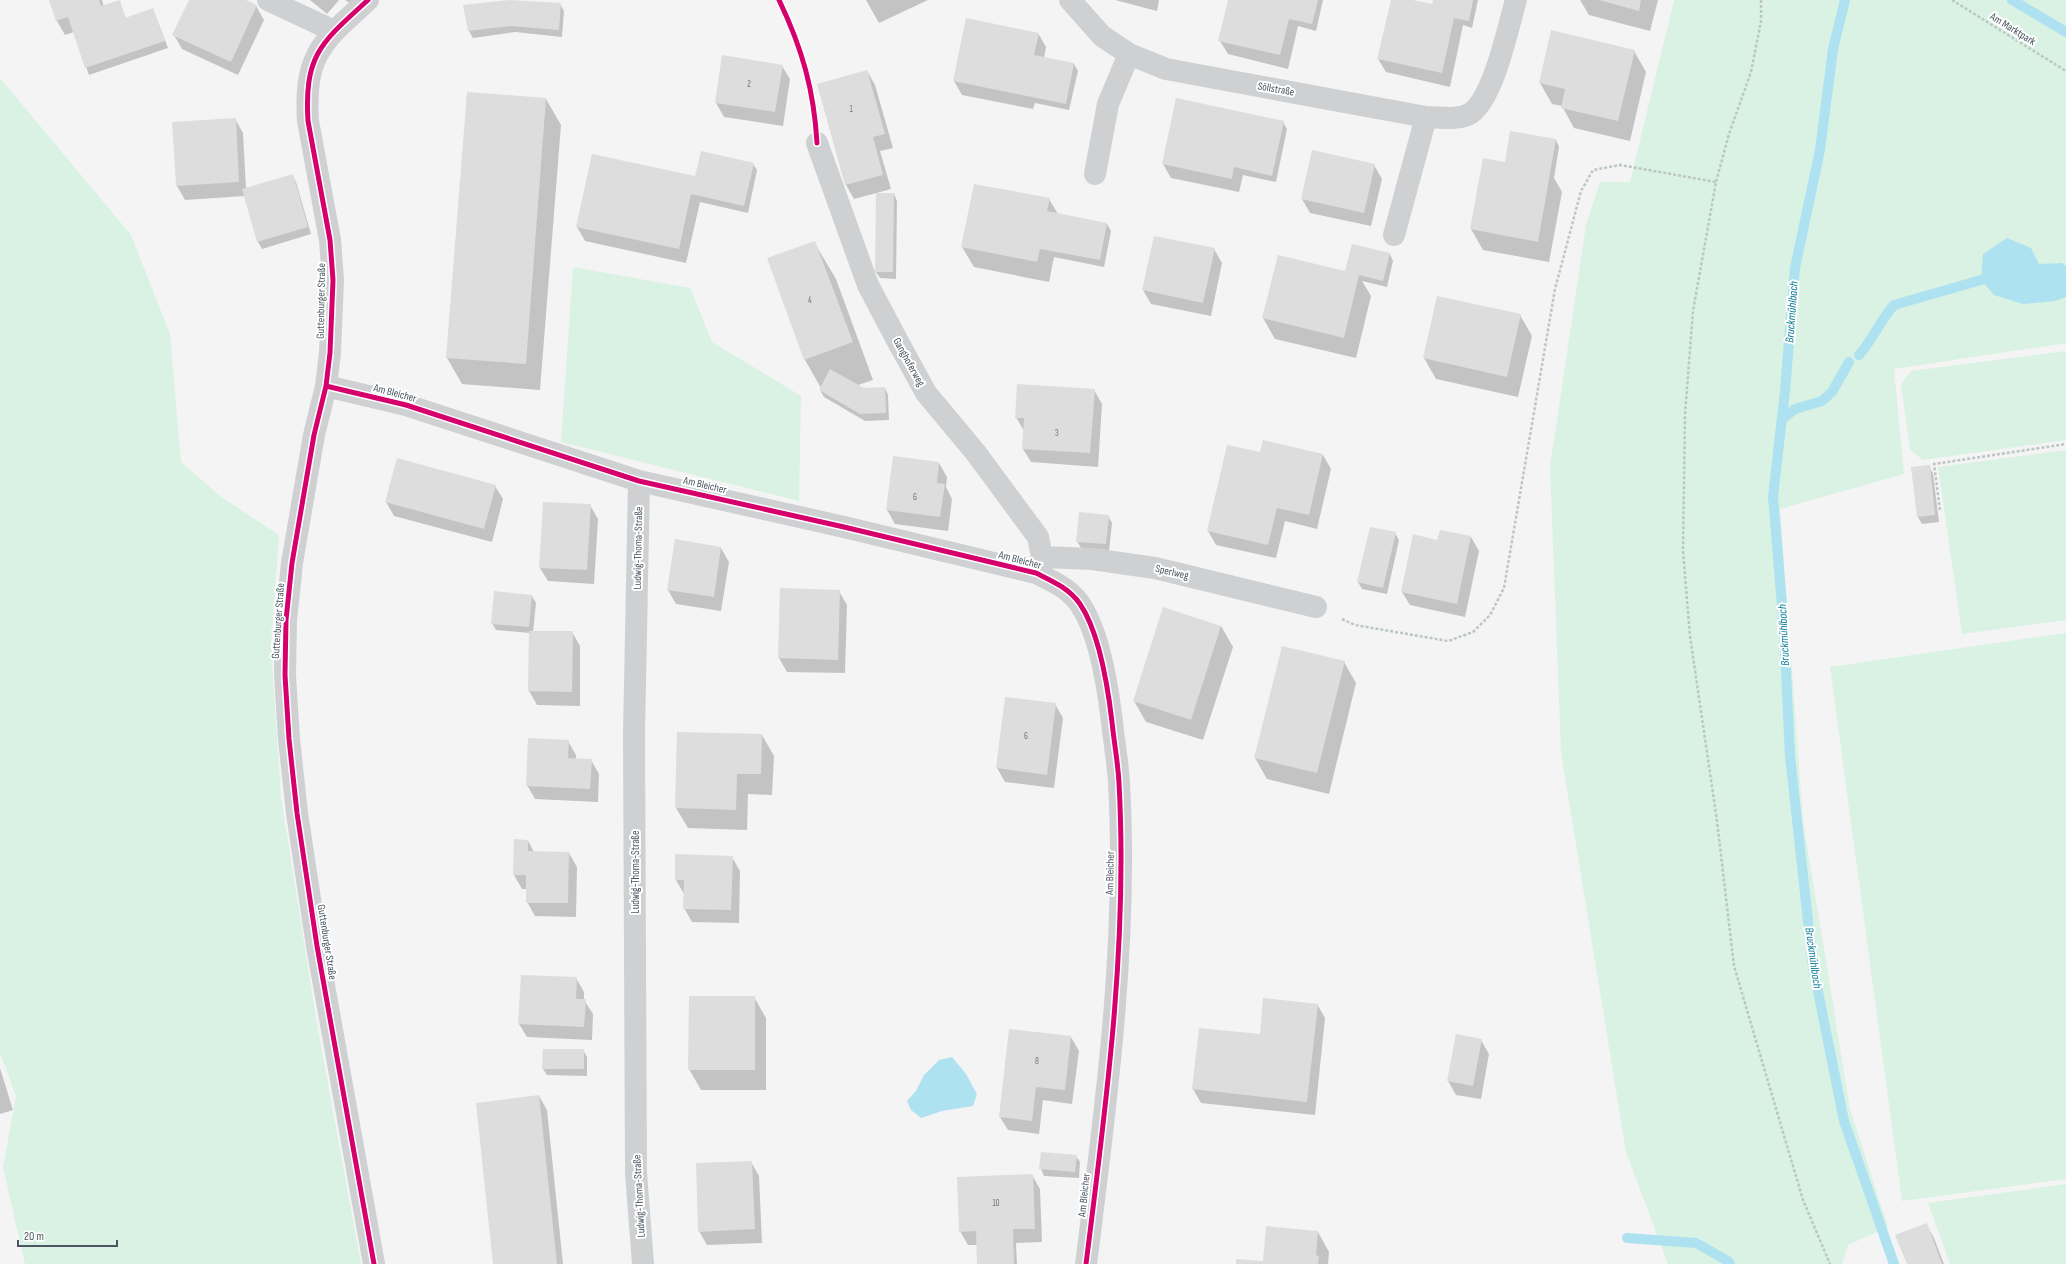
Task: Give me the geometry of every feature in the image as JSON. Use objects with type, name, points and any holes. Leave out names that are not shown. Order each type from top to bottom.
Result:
[{"type":"street","points":[[268,0],[334,31]]},
{"type":"street","name":"Guttenburger Straße","points":[[368,0],[334,31],[320,47],[309,74],[307,105],[308,121],[330,240],[334,280],[330,353],[326,386],[314,435],[292,563],[286,620],[285,675],[289,738],[297,813],[316,946],[374,1264]]},
{"type":"street","name":"Söllstraße","points":[[1070,0],[1102,36],[1129,54],[1166,69],[1426,117],[1459,118],[1472,112],[1487,92],[1499,59],[1516,0]]},
{"type":"street","points":[[1095,174],[1108,104],[1129,54]]},
{"type":"street","points":[[1394,235],[1426,117]]},
{"type":"street","name":"Ganghoferweg","points":[[817,143],[868,285],[926,393],[976,453],[1038,537],[1039,565]]},
{"type":"street","name":"Am Bleicher","points":[[326,386],[406,405],[639,481],[844,527],[1039,565],[1079,603],[1091,624],[1108,690],[1119,782],[1121,870],[1116,1000],[1086,1264]]},
{"type":"street","name":"Ludwig-Thoma-Straße","points":[[639,481],[634,735],[636,1165],[643,1264]]},
{"type":"street","name":"Sperlweg","points":[[1039,565],[1092,559],[1155,568],[1316,607]]},
{"type":"path","points":[[1761,0],[1761,21],[1751,72],[1728,134],[1716,182],[1692,310],[1685,414],[1683,551],[1690,636],[1717,821],[1734,966],[1803,1200],[1830,1264]]},
{"type":"path","points":[[1316,607],[1355,625],[1448,641],[1473,632],[1490,615],[1504,588],[1555,289],[1581,191],[1594,170],[1620,164],[1716,182]]},
{"type":"path","points":[[1940,510],[1934,464],[2066,444]]},
{"type":"green space","points":[[1674,0],[2066,0],[2066,343],[1894,369],[1904,474],[1780,509],[1803,820],[1850,1109],[1888,1227],[1848,1245],[1842,1264],[1668,1264],[1626,1152],[1561,752],[1550,467],[1586,225],[1600,182],[1630,182]]},
{"type":"green space","points":[[0,78],[131,235],[170,334],[181,462],[220,496],[279,535],[271,647],[281,797],[316,1018],[361,1264],[25,1264],[3,1167],[16,1096],[0,1053]]},
{"type":"green space","points":[[573,267],[690,288],[712,342],[801,396],[799,501],[561,442]]},
{"type":"green space","points":[[2066,351],[2066,440],[1923,460],[1910,450],[1901,384],[1911,371]]},
{"type":"green space","points":[[2066,450],[2066,620],[1962,634],[1938,467]]},
{"type":"green space","points":[[2066,633],[2066,1179],[1902,1201],[1830,667]]},
{"type":"green space","points":[[2066,1184],[2066,1264],[1950,1264],[1928,1203]]},
{"type":"water","points":[[2007,238],[2031,248],[2039,264],[2062,263],[2066,266],[2066,297],[2055,301],[2023,304],[1994,295],[1981,280],[1983,254]]},
{"type":"water","points":[[952,1057],[966,1074],[977,1094],[973,1106],[942,1111],[921,1118],[911,1110],[907,1101],[916,1091],[924,1075],[939,1060]]},
{"type":"building","points":[[49,0],[99,0],[101,6],[120,0],[125,18],[153,8],[165,41],[85,68],[68,17],[56,21]]},
{"type":"building","points":[[189,0],[246,0],[257,5],[231,62],[172,35]]},
{"type":"building","points":[[509,0],[561,3],[559,30],[510,26],[468,31],[463,5]]},
{"type":"building","points":[[1228,0],[1318,0],[1312,24],[1289,19],[1280,55],[1218,41]]},
{"type":"building","points":[[1391,0],[1413,0],[1432,4],[1433,0],[1473,0],[1469,21],[1454,18],[1442,73],[1377,59]]},
{"type":"building","points":[[1599,0],[1641,0],[1639,11]]},
{"type":"building","points":[[966,18],[1039,33],[1034,55],[1074,63],[1066,104],[953,81]]},
{"type":"building","points":[[1551,30],[1635,50],[1618,121],[1561,108],[1565,89],[1539,83]]},
{"type":"building","points":[[722,55],[783,65],[775,112],[715,103]]},
{"type":"building","points":[[867,70],[885,134],[873,137],[883,175],[845,185],[817,84]]},
{"type":"building","points":[[467,92],[546,98],[526,364],[446,358]]},
{"type":"building","points":[[1176,98],[1284,121],[1272,176],[1234,167],[1232,179],[1162,164]]},
{"type":"building","points":[[236,118],[239,182],[176,186],[172,122]]},
{"type":"building","points":[[1510,131],[1556,139],[1538,242],[1470,229],[1483,158],[1505,162]]},
{"type":"building","points":[[1312,150],[1375,164],[1364,213],[1301,199]]},
{"type":"building","points":[[701,151],[754,163],[744,206],[691,194],[679,249],[576,227],[592,154],[695,176]]},
{"type":"building","points":[[293,174],[308,227],[257,242],[242,189]]},
{"type":"building","points":[[974,184],[1050,198],[1047,211],[1107,223],[1100,260],[1040,249],[1037,262],[961,247]]},
{"type":"building","points":[[876,193],[894,193],[893,272],[875,272]]},
{"type":"building","points":[[1154,236],[1215,248],[1203,303],[1142,290]]},
{"type":"building","points":[[815,241],[853,342],[804,360],[767,258]]},
{"type":"building","points":[[1352,244],[1390,253],[1383,281],[1359,275],[1344,338],[1262,318],[1278,255],[1345,271]]},
{"type":"building","points":[[1437,296],[1521,314],[1507,377],[1423,358]]},
{"type":"building","points":[[830,369],[864,388],[885,387],[886,413],[860,414],[819,390]]},
{"type":"building","points":[[1017,384],[1095,389],[1090,453],[1022,449],[1024,418],[1015,418]]},
{"type":"building","points":[[1263,440],[1323,454],[1309,515],[1277,508],[1268,545],[1207,531],[1227,445],[1260,452]]},
{"type":"building","points":[[893,456],[939,462],[937,483],[945,484],[940,517],[886,510]]},
{"type":"building","points":[[397,458],[496,485],[484,529],[385,502]]},
{"type":"building","points":[[1930,465],[1935,515],[1917,517],[1911,467]]},
{"type":"building","points":[[543,502],[591,504],[587,570],[539,568]]},
{"type":"building","points":[[1079,512],[1109,515],[1106,544],[1076,542]]},
{"type":"building","points":[[1370,527],[1396,532],[1383,588],[1357,582]]},
{"type":"building","points":[[1440,530],[1471,536],[1457,604],[1401,592],[1413,534],[1437,540]]},
{"type":"building","points":[[675,539],[721,547],[714,597],[667,590]]},
{"type":"building","points":[[780,588],[840,590],[838,660],[778,658]]},
{"type":"building","points":[[494,591],[532,595],[529,627],[491,624]]},
{"type":"building","points":[[1163,607],[1221,626],[1191,720],[1133,701]]},
{"type":"building","points":[[529,631],[573,631],[572,692],[528,691]]},
{"type":"building","points":[[1282,646],[1345,661],[1317,773],[1254,758]]},
{"type":"building","points":[[1005,697],[1056,703],[1047,775],[996,768]]},
{"type":"building","points":[[677,732],[762,734],[761,774],[737,774],[736,810],[675,808]]},
{"type":"building","points":[[528,738],[569,740],[568,758],[592,759],[590,789],[526,786]]},
{"type":"building","points":[[514,839],[528,840],[528,851],[569,852],[568,903],[526,903],[526,875],[513,875]]},
{"type":"building","points":[[675,854],[733,856],[731,910],[683,909],[684,880],[675,880]]},
{"type":"building","points":[[521,975],[577,977],[576,999],[586,999],[584,1027],[518,1024]]},
{"type":"building","points":[[689,996],[755,996],[755,1070],[688,1070]]},
{"type":"building","points":[[1263,998],[1318,1004],[1307,1102],[1192,1089],[1199,1028],[1260,1034]]},
{"type":"building","points":[[1009,1029],[1071,1036],[1065,1090],[1036,1087],[1032,1121],[999,1117]]},
{"type":"building","points":[[1456,1034],[1482,1039],[1473,1086],[1447,1081]]},
{"type":"building","points":[[543,1049],[584,1049],[584,1069],[542,1069]]},
{"type":"building","points":[[539,1095],[557,1264],[493,1264],[476,1103]]},
{"type":"building","points":[[1041,1152],[1077,1155],[1075,1172],[1039,1169]]},
{"type":"building","points":[[752,1161],[755,1229],[698,1232],[696,1163]]},
{"type":"building","points":[[1033,1174],[1035,1229],[1013,1229],[1014,1264],[977,1264],[976,1231],[959,1232],[957,1177]]},
{"type":"building","points":[[1927,1223],[1942,1264],[1907,1264],[1895,1235]]},
{"type":"building","points":[[1266,1226],[1318,1231],[1316,1255],[1319,1256],[1318,1264],[1236,1264],[1236,1259],[1263,1261]]},
{"type":"waterway","name":"Bruckmühlbach","points":[[1845,0],[1833,49],[1820,150],[1795,268],[1785,391],[1773,497],[1784,629],[1790,756],[1813,967],[1844,1121],[1894,1264]]},
{"type":"waterway","points":[[2012,0],[2066,32]]},
{"type":"waterway","points":[[1859,355],[1894,305],[1981,280]]},
{"type":"waterway","points":[[1782,419],[1795,409],[1822,401],[1832,392],[1849,362]]},
{"type":"waterway","points":[[1627,1238],[1696,1243],[1728,1261],[1730,1264]]},
{"type":"cycle path","points":[[368,0],[339,27],[319,51],[313,64],[309,80],[308,121],[330,240],[333,280],[330,353],[326,386],[314,435],[292,563],[286,620],[285,675],[289,739],[297,813],[317,946],[374,1264]]},
{"type":"cycle path","points":[[779,0],[794,35],[806,70],[813,105],[817,143]]},
{"type":"cycle path","points":[[326,386],[406,405],[639,481],[844,527],[1036,573],[1060,586],[1076,598],[1087,616],[1092,629],[1102,661],[1105,677],[1118,775],[1121,843],[1118,964],[1108,1084],[1086,1264]]}]
